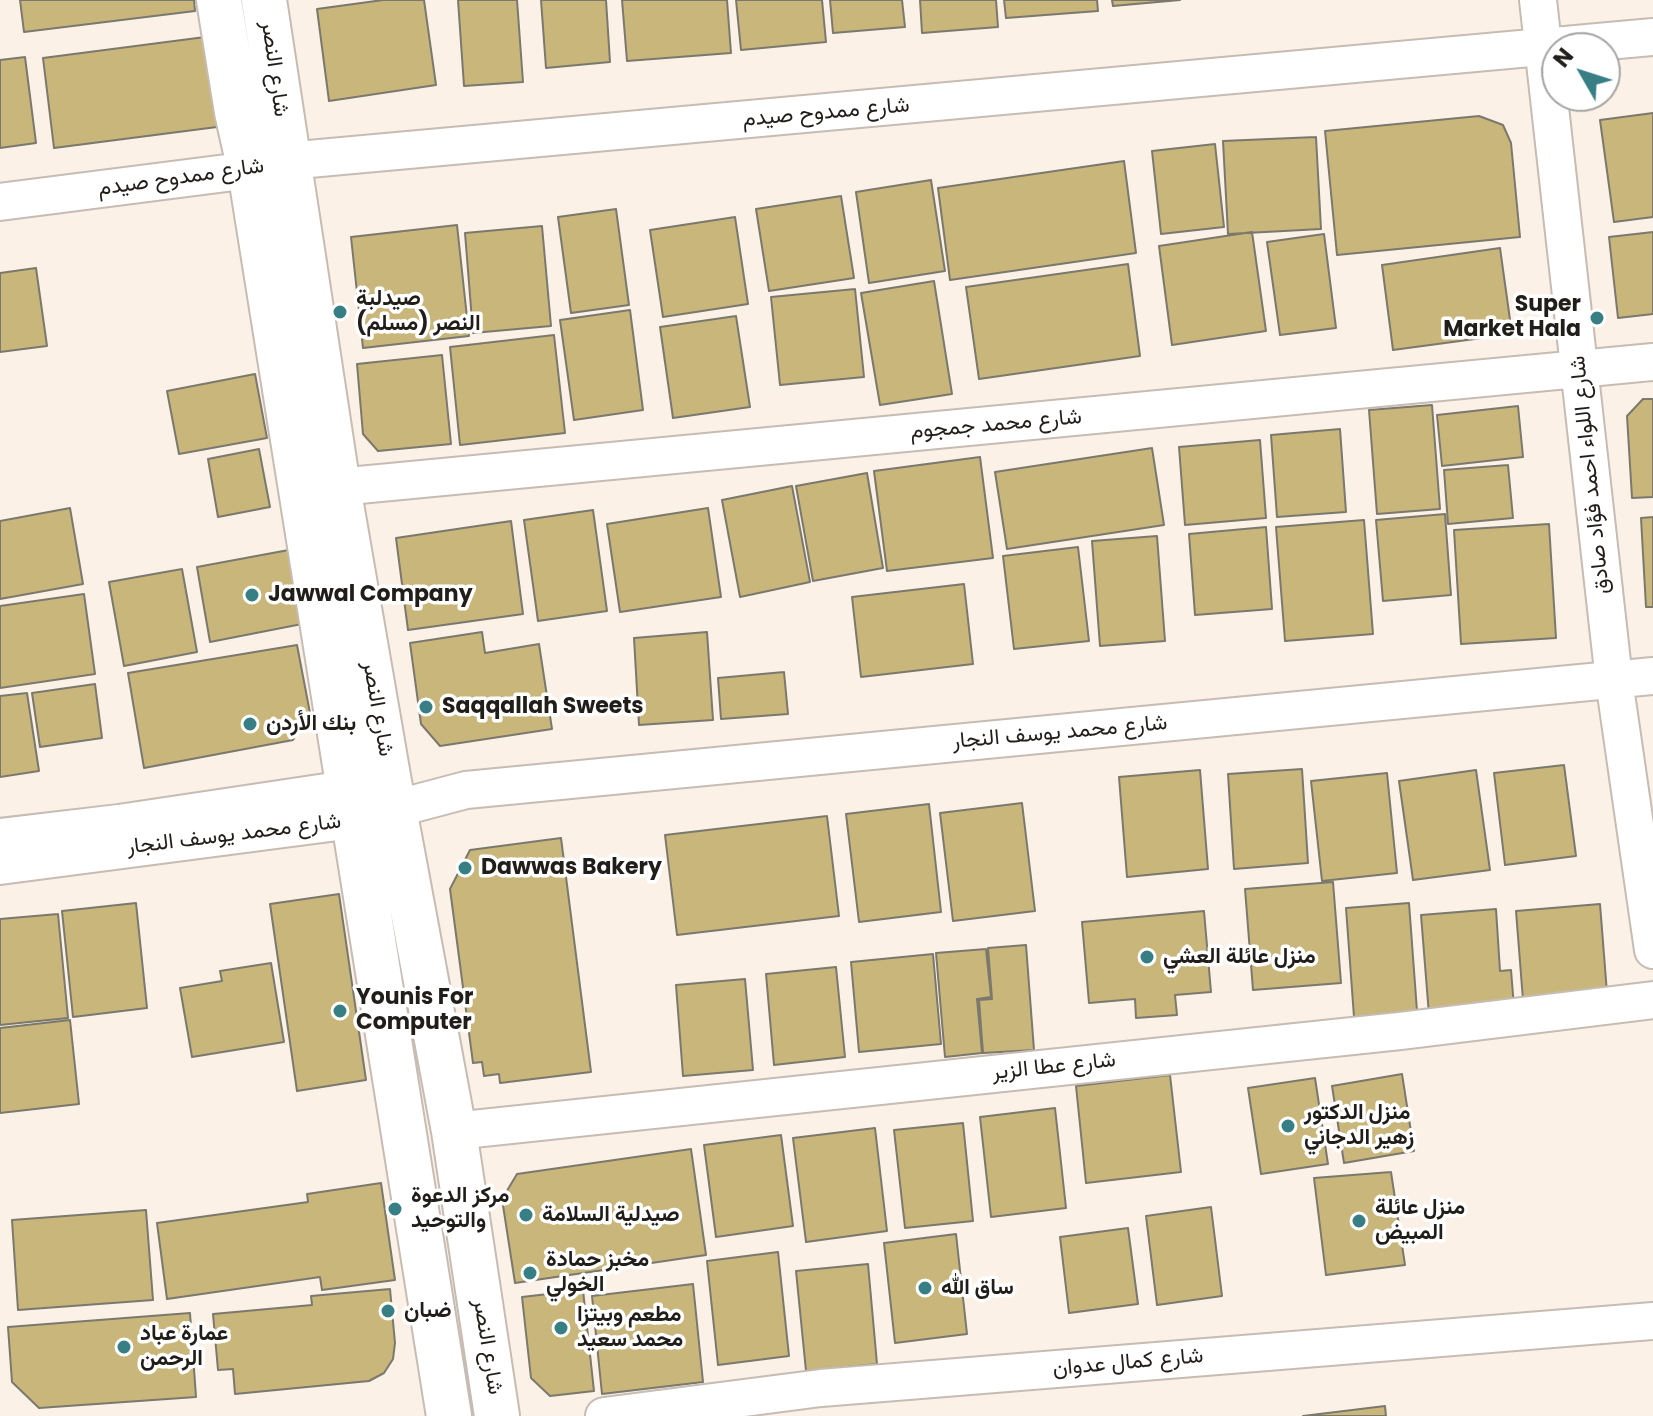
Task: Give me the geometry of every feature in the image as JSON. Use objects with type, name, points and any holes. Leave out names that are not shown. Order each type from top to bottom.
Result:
[{"type":"main road","name":"شارع النصر","points":[[219,0],[237,112],[269,166],[338,487],[372,800],[449,1416]]},
{"type":"main road","name":"شارع النصر","points":[[264,0],[269,166],[372,800],[454,1131],[497,1416]]},
{"type":"street","name":"شارع اللواء احمد فؤاد صادق","points":[[1538,0],[1541,36]]},
{"type":"street","name":"شارع ممدوح صيدم","points":[[1621,40],[1653,37]]},
{"type":"street","name":"شارع ممدوح صيدم","points":[[0,202],[269,166],[1541,48]]},
{"type":"street","name":"شارع اللواء احمد فؤاد صادق","points":[[1550,112],[1614,680],[1653,950]]},
{"type":"street","name":"شارع محمد جمجوم","points":[[338,487],[1653,362]]},
{"type":"street","name":"شارع محمد يوسف النجار","points":[[0,837],[1653,676]]},
{"type":"street","name":"شارع محمد يوسف النجار","points":[[0,866],[372,800]]},
{"type":"street","name":"شارع عطا الزير","points":[[454,1131],[1400,1031],[1653,1000]]},
{"type":"street","name":"شارع كمال عدوان","points":[[604,1416],[821,1388],[1653,1321]]},
{"type":"building","points":[[20,0],[194,0],[195,11],[24,32]]},
{"type":"building","points":[[383,0],[424,0],[436,85],[329,101],[317,9]]},
{"type":"building","points":[[458,0],[517,0],[523,82],[464,86]]},
{"type":"building","points":[[541,0],[606,0],[610,62],[546,68]]},
{"type":"building","points":[[622,0],[727,0],[731,53],[627,61]]},
{"type":"building","points":[[736,0],[822,0],[826,42],[741,50]]},
{"type":"building","points":[[830,0],[902,0],[905,27],[833,33]]},
{"type":"building","points":[[920,0],[996,0],[998,27],[922,33]]},
{"type":"building","points":[[1004,0],[1097,0],[1098,11],[1006,18]]},
{"type":"building","points":[[1112,0],[1180,0],[1113,6]]},
{"type":"building","points":[[205,37],[217,127],[54,148],[43,58]]},
{"type":"building","points":[[25,57],[36,143],[0,148],[0,60]]},
{"type":"building","points":[[1653,113],[1653,217],[1614,222],[1600,120]]},
{"type":"building","points":[[1479,116],[1503,125],[1511,143],[1520,237],[1337,255],[1325,131]]},
{"type":"building","points":[[1316,137],[1321,229],[1228,234],[1223,141]]},
{"type":"building","points":[[1215,144],[1224,227],[1161,234],[1152,151]]},
{"type":"building","points":[[1124,161],[1136,253],[950,280],[938,188]]},
{"type":"building","points":[[931,180],[945,271],[869,283],[856,192]]},
{"type":"building","points":[[841,196],[854,278],[769,291],[756,209]]},
{"type":"building","points":[[616,209],[629,305],[571,313],[558,217]]},
{"type":"building","points":[[735,217],[748,304],[663,317],[650,230]]},
{"type":"building","points":[[457,225],[469,336],[363,348],[351,237]]},
{"type":"building","points":[[542,226],[551,326],[473,333],[465,233]]},
{"type":"building","points":[[1252,232],[1266,331],[1172,345],[1159,246]]},
{"type":"building","points":[[1653,232],[1653,314],[1618,318],[1609,237]]},
{"type":"building","points":[[1324,234],[1336,328],[1280,335],[1267,242]]},
{"type":"building","points":[[1500,248],[1512,334],[1393,350],[1382,265]]},
{"type":"building","points":[[1128,264],[1140,356],[979,379],[966,287]]},
{"type":"building","points":[[36,268],[47,346],[0,352],[0,273]]},
{"type":"building","points":[[934,281],[952,394],[880,405],[861,293]]},
{"type":"building","points":[[855,289],[864,377],[780,385],[771,297]]},
{"type":"building","points":[[630,310],[643,410],[574,420],[560,320]]},
{"type":"building","points":[[736,316],[750,407],[673,418],[660,327]]},
{"type":"building","points":[[554,335],[565,433],[460,445],[450,347]]},
{"type":"building","points":[[442,355],[451,444],[378,451],[363,434],[357,364]]},
{"type":"building","points":[[255,374],[267,438],[179,454],[167,391]]},
{"type":"building","points":[[1643,399],[1653,399],[1653,497],[1632,498],[1627,416]]},
{"type":"building","points":[[1432,405],[1440,509],[1377,514],[1369,410]]},
{"type":"building","points":[[1518,406],[1523,457],[1442,466],[1437,415]]},
{"type":"building","points":[[1340,429],[1346,512],[1277,517],[1271,435]]},
{"type":"building","points":[[1260,440],[1266,518],[1185,525],[1179,447]]},
{"type":"building","points":[[1152,448],[1164,525],[1007,549],[995,472]]},
{"type":"building","points":[[259,449],[270,507],[218,517],[208,459]]},
{"type":"building","points":[[980,457],[993,558],[887,571],[874,471]]},
{"type":"building","points":[[1508,465],[1513,518],[1448,524],[1444,470]]},
{"type":"building","points":[[867,473],[883,568],[813,581],[796,486]]},
{"type":"building","points":[[792,486],[810,582],[740,597],[722,500]]},
{"type":"building","points":[[70,508],[83,584],[0,599],[0,521]]},
{"type":"building","points":[[708,508],[721,597],[620,612],[607,524]]},
{"type":"building","points":[[593,510],[607,611],[538,621],[524,520]]},
{"type":"building","points":[[1445,514],[1451,595],[1383,601],[1376,520]]},
{"type":"building","points":[[1653,517],[1653,607],[1646,607],[1641,518]]},
{"type":"building","points":[[1364,520],[1373,634],[1285,641],[1276,527]]},
{"type":"building","points":[[511,521],[523,614],[408,630],[396,538]]},
{"type":"building","points":[[1549,524],[1556,638],[1461,644],[1454,530]]},
{"type":"building","points":[[1266,527],[1272,609],[1195,615],[1189,534]]},
{"type":"building","points":[[1157,536],[1165,641],[1100,646],[1092,541]]},
{"type":"building","points":[[1078,547],[1089,641],[1014,649],[1003,556]]},
{"type":"building","name":"Jawwal Company","points":[[294,549],[307,623],[210,642],[197,567]]},
{"type":"building","points":[[182,569],[197,652],[124,666],[109,582]]},
{"type":"building","points":[[964,584],[973,664],[861,677],[852,597]]},
{"type":"building","points":[[84,594],[95,674],[0,688],[0,606]]},
{"type":"building","points":[[482,632],[485,653],[539,644],[552,729],[440,746],[421,724],[410,643]]},
{"type":"building","points":[[707,632],[713,720],[639,725],[634,638]]},
{"type":"building","points":[[297,645],[310,713],[293,740],[144,768],[128,673]]},
{"type":"building","points":[[784,672],[788,714],[721,719],[718,678]]},
{"type":"building","points":[[95,684],[102,738],[40,747],[32,693]]},
{"type":"building","points":[[27,693],[39,771],[0,777],[0,696]]},
{"type":"building","points":[[1564,765],[1576,856],[1505,865],[1494,773]]},
{"type":"building","points":[[1302,769],[1308,863],[1234,869],[1228,774]]},
{"type":"building","points":[[1200,770],[1208,869],[1127,877],[1119,777]]},
{"type":"building","points":[[1476,770],[1490,870],[1413,880],[1399,781]]},
{"type":"building","points":[[1387,773],[1397,873],[1322,881],[1311,781]]},
{"type":"building","points":[[1022,803],[1035,911],[953,921],[940,813]]},
{"type":"building","points":[[929,804],[941,912],[859,922],[846,814]]},
{"type":"building","points":[[827,816],[839,916],[677,935],[665,835]]},
{"type":"building","points":[[561,838],[591,1072],[500,1083],[499,1074],[484,1076],[482,1062],[473,1063],[450,889],[470,850]]},
{"type":"building","points":[[1333,882],[1341,983],[1253,990],[1245,889]]},
{"type":"building","points":[[339,894],[366,1080],[297,1091],[270,904]]},
{"type":"building","points":[[136,903],[147,1008],[73,1017],[62,911]]},
{"type":"building","points":[[1409,903],[1417,1011],[1354,1017],[1346,908]]},
{"type":"building","points":[[1600,904],[1607,993],[1523,1000],[1516,911]]},
{"type":"building","points":[[1496,909],[1500,971],[1511,970],[1514,1007],[1429,1015],[1421,915]]},
{"type":"building","name":"منزل عائلة العشي","points":[[1204,911],[1211,992],[1175,995],[1177,1015],[1136,1018],[1135,999],[1089,1003],[1082,922]]},
{"type":"building","points":[[58,914],[68,1018],[0,1025],[0,919]]},
{"type":"building","points":[[1026,945],[1034,1050],[983,1053],[979,1000],[992,999],[988,948]]},
{"type":"building","points":[[986,949],[991,997],[977,999],[982,1053],[945,1057],[936,953]]},
{"type":"building","points":[[933,954],[941,1044],[859,1052],[851,962]]},
{"type":"building","points":[[271,963],[284,1042],[192,1057],[180,988],[222,981],[220,971]]},
{"type":"building","points":[[836,967],[845,1057],[774,1065],[766,974]]},
{"type":"building","points":[[745,979],[753,1070],[683,1076],[676,985]]},
{"type":"building","points":[[70,1020],[79,1104],[0,1113],[0,1028]]},
{"type":"building","points":[[1402,1074],[1414,1151],[1344,1163],[1332,1086]]},
{"type":"building","points":[[1170,1075],[1181,1172],[1086,1183],[1076,1086]]},
{"type":"building","name":"منزل الدكتور زهير الدجاني","points":[[1315,1078],[1328,1164],[1261,1174],[1248,1088]]},
{"type":"building","points":[[1055,1108],[1066,1208],[991,1217],[980,1117]]},
{"type":"building","points":[[963,1123],[973,1221],[905,1228],[894,1130]]},
{"type":"building","points":[[875,1128],[887,1231],[806,1242],[793,1138]]},
{"type":"building","points":[[781,1135],[793,1226],[716,1237],[704,1145]]},
{"type":"building","points":[[691,1149],[706,1255],[515,1283],[502,1199],[517,1174]]},
{"type":"building","name":"منزل عائلة المبيض","points":[[1391,1172],[1405,1265],[1326,1275],[1314,1178]]},
{"type":"building","points":[[381,1183],[395,1280],[322,1290],[320,1277],[167,1299],[157,1223],[308,1202],[307,1194]]},
{"type":"building","points":[[1211,1207],[1222,1296],[1157,1305],[1146,1216]]},
{"type":"building","points":[[146,1210],[153,1300],[18,1310],[12,1220]]},
{"type":"building","points":[[1128,1228],[1138,1304],[1069,1313],[1060,1237]]},
{"type":"building","name":"ساق الله","points":[[956,1234],[967,1334],[895,1343],[884,1243]]},
{"type":"building","points":[[778,1252],[789,1356],[718,1365],[707,1261]]},
{"type":"building","points":[[868,1264],[877,1364],[806,1371],[796,1271]]},
{"type":"building","points":[[693,1284],[703,1382],[602,1394],[592,1296]]},
{"type":"building","points":[[390,1289],[395,1343],[393,1359],[384,1373],[369,1381],[235,1394],[233,1369],[218,1370],[213,1314],[312,1305],[311,1296]]},
{"type":"building","points":[[583,1290],[594,1391],[550,1396],[531,1378],[522,1297]]},
{"type":"building","points":[[190,1313],[196,1397],[39,1408],[12,1382],[8,1327]]},
{"type":"building","points":[[1385,1406],[1386,1416],[1303,1416]]},
{"type":"place","name":"صيدلية النصر (مسلم)","points":[[340,312]]},
{"type":"place","name":"Super Market Hala","points":[[1597,318]]},
{"type":"place","name":"Jawwal Company","points":[[252,595]]},
{"type":"place","name":"Saqqallah Sweets","points":[[426,707]]},
{"type":"place","name":"بنك الأردن","points":[[250,724]]},
{"type":"place","name":"Dawwas Bakery","points":[[465,868]]},
{"type":"place","name":"منزل عائلة العشي","points":[[1147,957]]},
{"type":"place","name":"Younis For Computer","points":[[340,1011]]},
{"type":"place","name":"منزل الدكتور زهير الدجاني","points":[[1288,1126]]},
{"type":"place","name":"مركز الدعوة والتوحيد","points":[[395,1209]]},
{"type":"place","name":"صيدلية السلامة","points":[[526,1215]]},
{"type":"place","name":"منزل عائلة المبيض","points":[[1359,1221]]},
{"type":"place","name":"مخبز حمادة الخولي","points":[[530,1273]]},
{"type":"place","name":"ساق الله","points":[[925,1288]]},
{"type":"place","name":"ضبان","points":[[388,1311]]},
{"type":"place","name":"مطعم وبيتزا محمد سعيد","points":[[561,1328]]},
{"type":"place","name":"عمارة عباد الرحمن","points":[[124,1347]]}]
